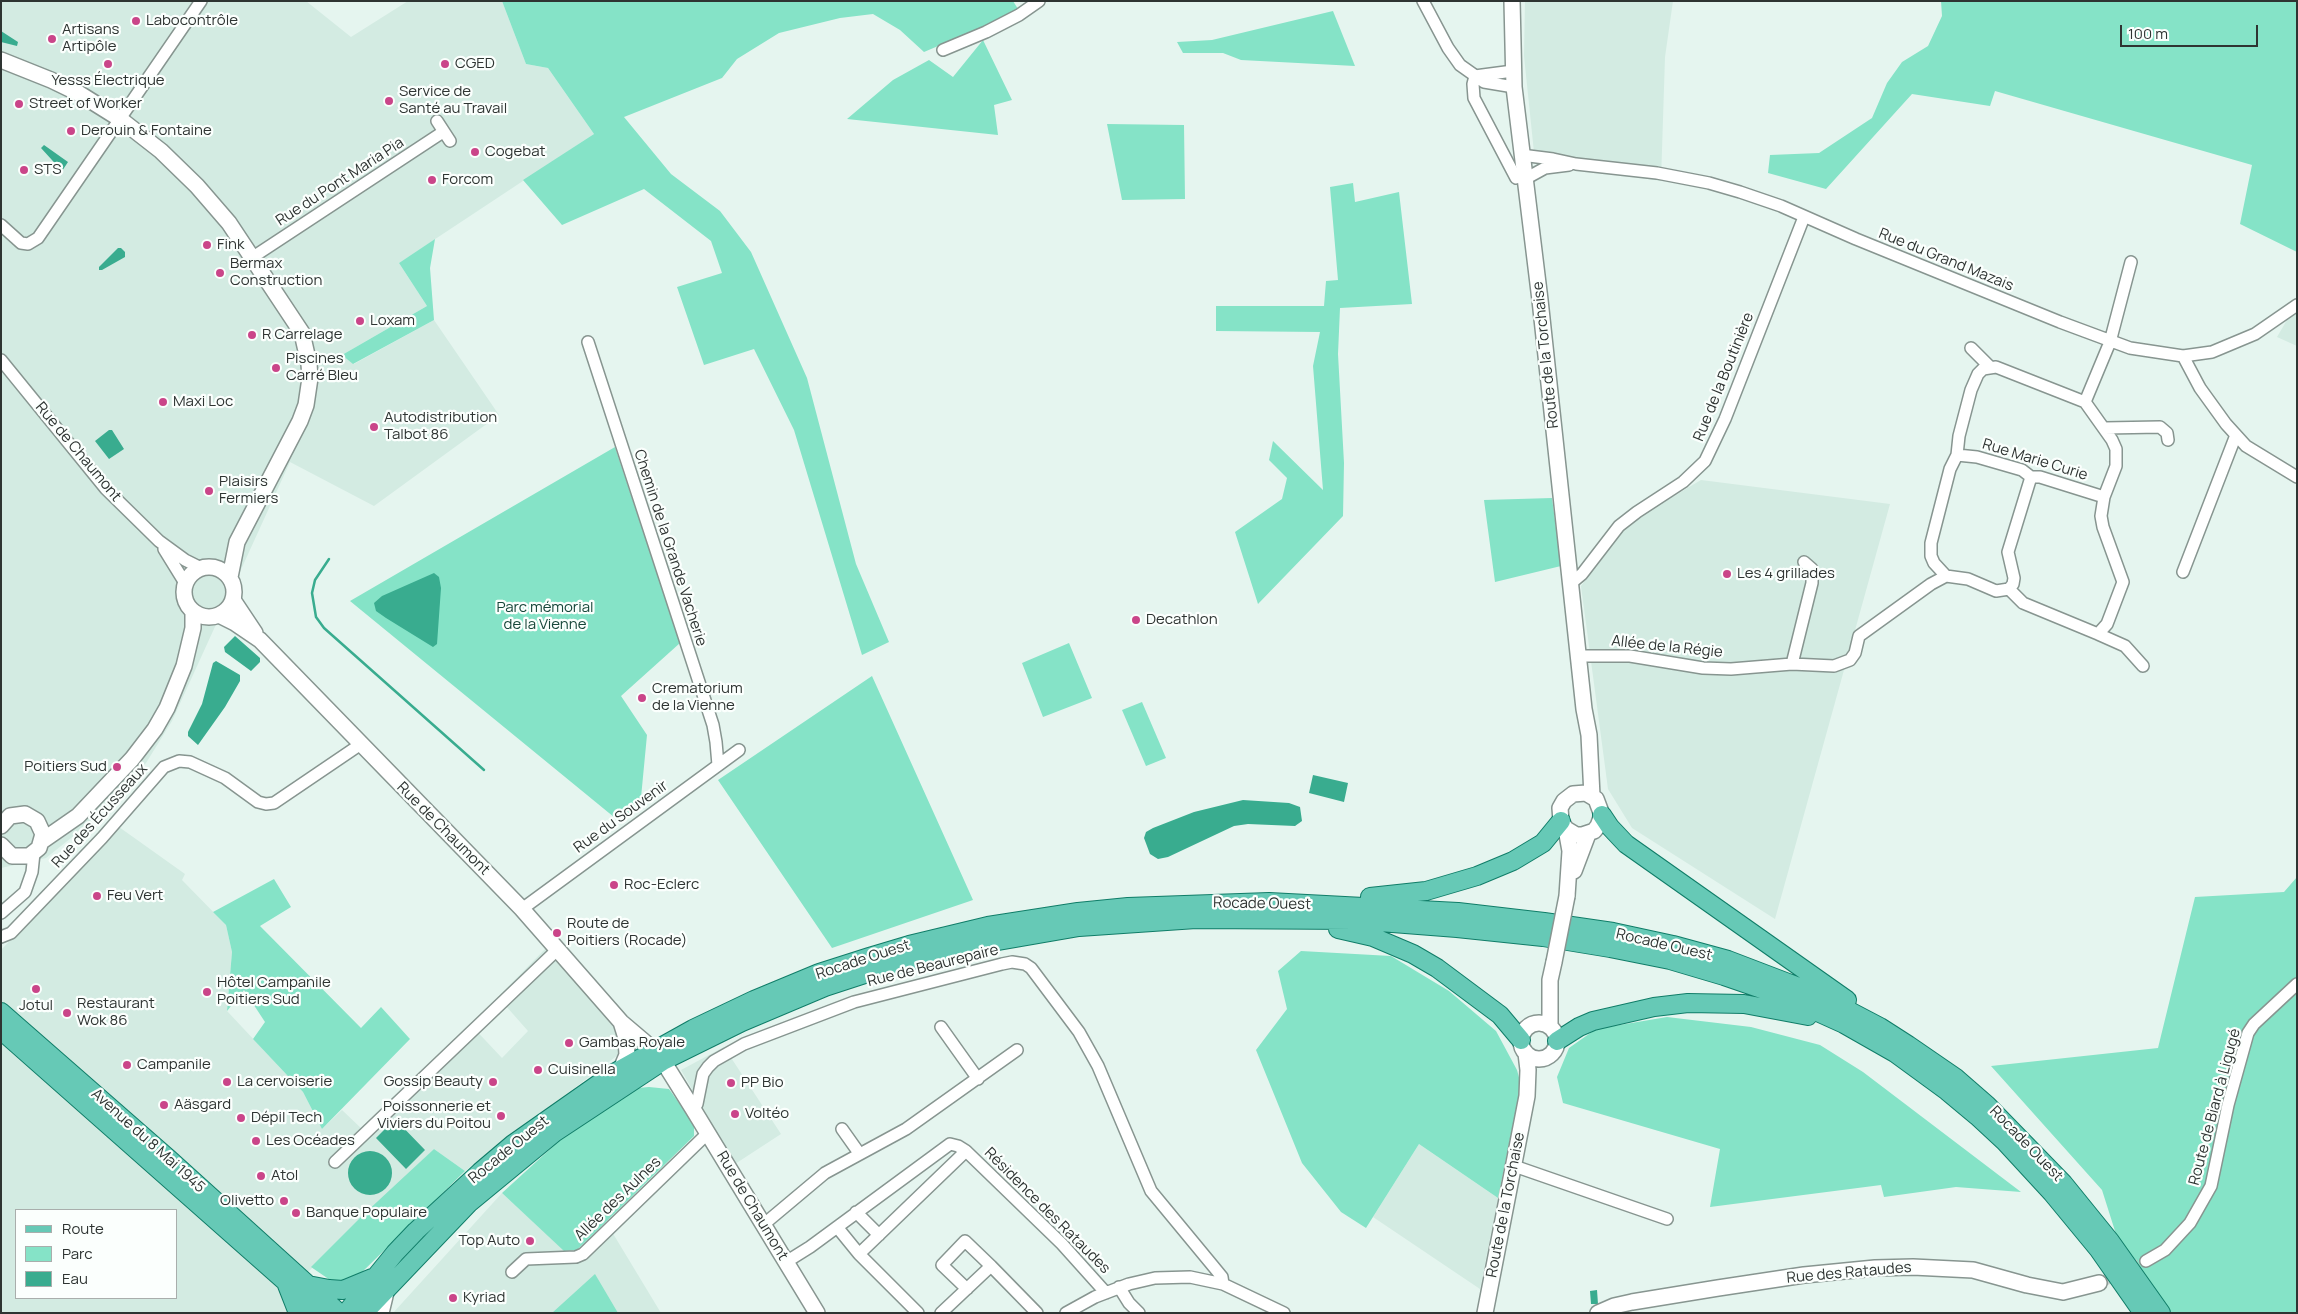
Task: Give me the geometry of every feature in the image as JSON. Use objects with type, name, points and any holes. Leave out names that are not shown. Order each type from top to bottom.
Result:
[{"type":"main road","points":[[1602,815],[1626,844],[1844,997],[1880,1027]]},
{"type":"main road","points":[[1269,902],[1372,897],[1443,887],[1495,869],[1528,853],[1543,843],[1563,825]]},
{"type":"main road","name":"Rocade Ouest","points":[[346,1313],[525,1155],[692,1029],[787,986],[869,957],[949,935],[1024,920],[1086,911],[1178,904],[1269,902],[1458,912],[1544,922],[1643,938],[1699,952],[1759,971],[1817,994],[1880,1027],[1956,1078],[2014,1130],[2040,1156],[2087,1212],[2161,1313]]},
{"type":"main road","points":[[1196,919],[1353,930],[1373,936],[1413,954],[1462,985],[1500,1015],[1523,1047]]},
{"type":"main road","name":"Rocade Ouest","points":[[364,1313],[382,1281],[416,1231],[480,1172],[544,1120],[622,1069],[653,1059],[785,1003],[874,971],[923,957],[991,941],[1045,932],[1129,922],[1196,919],[1394,922],[1534,936],[1610,948],[1696,967],[1782,996],[1844,1024],[1895,1053],[1946,1090],[2005,1142],[2029,1168],[2099,1250],[2143,1313]]},
{"type":"main road","points":[[1554,1034],[1593,1021],[1668,1005],[1719,1002],[1806,1015],[1895,1053]]},
{"type":"main road","name":"Avenue du 8 Mai 1945","points":[[1,1012],[308,1284],[338,1313]]},
{"type":"main road","name":"Avenue du 8 Mai 1945","points":[[1,1030],[321,1313]]},
{"type":"main road","points":[[308,1284],[343,1290],[382,1281]]},
{"type":"main road","points":[[287,1284],[298,1313]]},
{"type":"street","points":[[1,225],[21,243],[28,244],[34,242],[201,1]]},
{"type":"street","points":[[943,50],[986,32],[1019,15],[1039,1]]},
{"type":"street","points":[[1423,1],[1454,58],[1484,82],[1514,88]]},
{"type":"street","name":"Route de la Torchaise","points":[[1512,1],[1512,71],[1521,155],[1520,178],[1552,404],[1570,584],[1569,626],[1579,656],[1584,709],[1592,757],[1592,796]]},
{"type":"street","points":[[1,60],[80,94],[120,120],[161,152],[197,186],[229,223],[302,332],[308,354],[310,378],[300,421],[237,542],[230,577],[234,592],[230,607],[216,616],[203,631],[184,666]]},
{"type":"street","points":[[1475,76],[1512,71]]},
{"type":"street","points":[[1475,76],[1473,84],[1474,98],[1520,178]]},
{"type":"street","name":"Rue du Pont Maria Pia","points":[[253,257],[446,136],[437,121]]},
{"type":"street","name":"Rue du Grand Mazais","points":[[1521,155],[1576,164],[1657,173],[1709,183],[1781,206],[2110,342],[2138,349],[2184,356],[2202,354],[2229,346],[2255,334],[2297,305]]},
{"type":"street","name":"Rue du Grand Mazais","points":[[1520,178],[1545,168],[1576,164]]},
{"type":"street","name":"Rue de la Boutinière","points":[[1570,584],[1582,574],[1619,526],[1643,507],[1682,482],[1705,460],[1725,419],[1804,216]]},
{"type":"street","points":[[2085,402],[2110,342],[2132,262]]},
{"type":"street","name":"Chemin de la Grande Vacherie","points":[[588,342],[713,726],[718,765]]},
{"type":"street","points":[[1971,348],[1990,367]]},
{"type":"street","points":[[2184,356],[2200,388],[2236,435],[2254,452],[2297,477]]},
{"type":"street","name":"Rue de Chaumont","points":[[1,360],[92,474],[159,541]]},
{"type":"street","points":[[2009,589],[1996,591],[1968,579],[1946,576],[1934,563],[1930,548],[1950,469],[1956,455],[1971,390],[1978,374],[1990,367],[1996,367],[2085,402],[2105,428],[2116,449],[2116,466],[2101,506],[2103,527],[2123,582],[2108,624],[2098,634]]},
{"type":"street","points":[[2105,428],[2160,427],[2165,430],[2168,440]]},
{"type":"street","points":[[2183,572],[2236,435]]},
{"type":"street","name":"Rue Marie Curie","points":[[1956,455],[1977,457],[2022,470],[2032,477],[2040,477],[2104,497]]},
{"type":"street","points":[[2009,589],[2014,578],[2008,552],[2032,477]]},
{"type":"street","points":[[159,541],[184,560],[206,567],[218,568],[230,577]]},
{"type":"street","points":[[159,541],[185,583]]},
{"type":"street","points":[[216,616],[206,617],[193,612],[186,603],[184,596],[185,583],[194,571],[206,567],[237,542]]},
{"type":"street","points":[[1792,664],[1812,583],[1812,569],[1804,562]]},
{"type":"street","name":"Allée de la Régie","points":[[1579,656],[1630,656],[1703,668],[1731,669],[1792,664],[1834,666],[1850,660],[1855,653],[1859,636],[1931,584],[1946,576]]},
{"type":"street","points":[[2009,589],[2023,603],[2125,646],[2143,666]]},
{"type":"street","name":"Rue de Chaumont","points":[[233,600],[260,640],[522,909],[690,1104],[817,1313]]},
{"type":"street","points":[[7,853],[29,856],[78,816],[132,759],[168,708],[184,666],[193,628],[193,612]]},
{"type":"street","name":"Rue de Chaumont","points":[[216,616],[235,623],[260,640]]},
{"type":"street","name":"Route de la Torchaise","points":[[1574,794],[1580,781],[1583,766],[1584,709]]},
{"type":"street","name":"Rue des Écusseaux","points":[[1,937],[11,933],[61,881],[111,828],[164,767],[179,762],[190,762],[225,778],[258,802],[266,804],[274,803],[361,744]]},
{"type":"street","name":"Rue du Souvenir","points":[[522,909],[738,750]]},
{"type":"street","points":[[1533,1024],[1550,980],[1566,896],[1570,851],[1560,808],[1564,801],[1574,794],[1580,793],[1592,796],[1600,804],[1602,815],[1598,826],[1588,834],[1566,896]]},
{"type":"street","points":[[1,826],[10,816],[17,814],[25,814],[37,821],[50,823],[62,821],[87,807]]},
{"type":"street","points":[[37,821],[41,827],[38,847]]},
{"type":"street","points":[[1563,825],[1576,835],[1588,834]]},
{"type":"street","name":"Rue des Écusseaux","points":[[1,914],[21,897],[29,882],[38,847]]},
{"type":"street","points":[[7,853],[25,868],[29,882]]},
{"type":"street","points":[[335,1162],[557,950]]},
{"type":"street","name":"Rue de Beaurepaire","points":[[690,1104],[697,1104],[704,1074],[714,1060],[744,1044],[854,1002],[1002,964],[1012,962],[1025,964],[1031,968],[1079,1032],[1098,1066],[1152,1191],[1222,1277],[1223,1284]]},
{"type":"street","points":[[1550,980],[1554,1034],[1554,1051],[1546,1058],[1535,1058],[1523,1047],[1524,1030],[1533,1024],[1542,1023],[1554,1034]]},
{"type":"street","name":"Route de Biard à Ligugé","points":[[2146,1261],[2165,1250],[2190,1223],[2211,1186],[2228,1105],[2248,1033],[2254,1024],[2297,984]]},
{"type":"street","points":[[621,1022],[626,1038],[627,1055],[622,1069]]},
{"type":"street","points":[[941,1027],[978,1079]]},
{"type":"street","name":"Route de la Torchaise","points":[[1523,1047],[1527,1096]]},
{"type":"street","points":[[763,1225],[825,1173],[859,1153],[892,1138],[1018,1050]]},
{"type":"street","name":"Route de la Torchaise","points":[[1485,1313],[1527,1096],[1546,1058]]},
{"type":"street","points":[[842,1129],[859,1153]]},
{"type":"street","name":"Allée des Aulnes","points":[[512,1272],[526,1259],[576,1257],[583,1254],[708,1133]]},
{"type":"street","points":[[786,1262],[950,1144],[966,1151],[860,1254]]},
{"type":"street","name":"Résidence des Rataudes","points":[[966,1151],[1062,1244],[1106,1293]]},
{"type":"street","points":[[1513,1168],[1517,1167],[1667,1219]]},
{"type":"street","points":[[856,1212],[879,1235]]},
{"type":"street","points":[[836,1227],[918,1313]]},
{"type":"street","points":[[967,1289],[942,1264],[965,1241],[1037,1313]]},
{"type":"street","points":[[942,1313],[991,1266]]},
{"type":"street","name":"Rue des Rataudes","points":[[1598,1313],[1623,1304],[1709,1290],[1818,1273],[1875,1268],[1912,1267],[1973,1270],[2035,1287],[2063,1292],[2099,1283]]},
{"type":"street","points":[[1066,1313],[1106,1293],[1140,1281],[1170,1277],[1190,1277],[1223,1284],[1284,1313]]},
{"type":"street","points":[[381,1313],[382,1281]]},
{"type":"street","points":[[1120,1288],[1129,1303],[1139,1313]]},
{"type":"shaded area","points":[[1,1],[306,1],[351,37],[408,1],[502,1],[526,64],[548,68],[594,134],[399,263],[427,306],[342,355],[354,364],[434,320],[499,415],[374,506],[290,462],[172,721],[146,763],[101,814],[46,858],[1,868]]},
{"type":"shaded area","points":[[1525,1],[1673,1],[1665,57],[1661,181],[1535,162],[1524,56]]},
{"type":"shaded area","points":[[2297,303],[2297,346],[2277,337]]},
{"type":"shaded area","points":[[1701,480],[1890,504],[1775,919],[1632,828],[1608,789],[1581,586],[1627,524]]},
{"type":"shaded area","points":[[119,827],[185,874],[182,880],[226,925],[232,952],[227,1011],[303,1092],[322,1129],[342,1110],[363,1130],[470,1024],[502,1058],[528,1031],[498,997],[548,946],[620,1035],[618,1055],[465,1171],[434,1149],[306,1274],[349,1313],[1,1313],[1,950]]},
{"type":"shaded area","points":[[724,1047],[781,1134],[735,1164],[681,1070]]},
{"type":"shaded area","points":[[1419,1144],[1498,1198],[1480,1289],[1373,1217]]},
{"type":"shaded area","points":[[502,1193],[565,1251],[577,1250],[606,1222],[661,1313],[393,1313]]},
{"type":"green space","points":[[502,1],[1013,1],[1018,9],[978,29],[924,52],[900,30],[873,14],[840,18],[779,33],[737,59],[722,78],[624,117],[671,174],[720,211],[751,252],[807,378],[856,564],[889,642],[862,655],[794,430],[754,349],[704,365],[677,287],[722,273],[711,241],[644,189],[562,225],[523,180],[594,134],[548,68],[526,64]]},
{"type":"green space","points":[[1941,1],[2297,1],[2297,252],[2240,224],[2252,165],[1995,91],[1990,106],[1912,94],[1826,189],[1768,173],[1770,155],[1819,153],[1872,118],[1887,83],[1902,62],[1928,46],[1942,16]]},
{"type":"green space","points":[[1333,11],[1355,66],[1241,60],[1223,53],[1183,53],[1177,42],[1212,40]]},
{"type":"green space","points":[[983,40],[1012,100],[994,105],[998,135],[847,119],[893,80],[929,60],[953,77]]},
{"type":"green space","points":[[1107,124],[1184,125],[1185,199],[1122,200]]},
{"type":"green space","points":[[1353,183],[1355,202],[1399,192],[1412,304],[1340,308],[1338,354],[1344,463],[1343,516],[1258,604],[1235,532],[1282,499],[1287,478],[1269,460],[1273,441],[1323,490],[1313,366],[1320,332],[1216,331],[1216,306],[1324,306],[1326,281],[1338,280],[1330,187]]},
{"type":"green space","points":[[435,239],[430,268],[434,320],[353,364],[342,355],[427,306],[399,263]]},
{"type":"green space","name":"Parc mémorial de la Vienne","points":[[615,447],[680,643],[621,696],[647,735],[640,808],[620,822],[350,601]]},
{"type":"green space","points":[[1552,498],[1561,566],[1495,582],[1484,500]]},
{"type":"green space","points":[[1069,643],[1092,698],[1043,717],[1022,663]]},
{"type":"green space","points":[[872,676],[973,900],[832,948],[718,780]]},
{"type":"green space","points":[[1142,702],[1166,758],[1146,766],[1122,710]]},
{"type":"green space","points":[[2297,877],[2297,1313],[2141,1313],[2102,1190],[1991,1066],[2158,1048],[2195,897],[2284,892]]},
{"type":"green space","points":[[274,879],[291,907],[260,926],[361,1028],[381,1007],[410,1039],[322,1129],[303,1092],[253,1039],[265,1022],[244,990],[227,1011],[232,952],[226,925],[213,912]]},
{"type":"green space","points":[[1301,951],[1391,956],[1449,991],[1496,1031],[1517,1070],[1520,1081],[1498,1198],[1419,1144],[1366,1228],[1341,1212],[1302,1163],[1256,1050],[1287,1009],[1278,971]]},
{"type":"green space","points":[[1667,1017],[1751,1027],[1820,1045],[1863,1072],[2021,1192],[1956,1187],[1884,1197],[1881,1185],[1710,1207],[1720,1149],[1563,1103],[1557,1077],[1569,1048],[1596,1029]]},
{"type":"green space","points":[[638,1088],[669,1089],[694,1124],[694,1136],[577,1250],[564,1251],[502,1193],[559,1141]]},
{"type":"green space","points":[[434,1149],[465,1171],[356,1278],[344,1283],[333,1282],[311,1267],[364,1214]]},
{"type":"green space","points":[[595,1274],[618,1313],[552,1313]]},
{"type":"water","points":[[1,31],[18,42],[17,46],[1,42]]},
{"type":"water","points":[[44,145],[68,162],[62,171],[41,148]]},
{"type":"water","points":[[118,248],[125,252],[125,257],[99,270],[99,267]]},
{"type":"water","points":[[109,430],[112,430],[124,449],[109,459],[95,441]]},
{"type":"water","points":[[434,573],[439,577],[441,588],[437,644],[433,647],[376,611],[374,603],[382,596]]},
{"type":"water","points":[[235,636],[260,658],[260,662],[251,671],[225,652],[224,647]]},
{"type":"water","points":[[216,661],[240,675],[240,681],[225,707],[198,745],[188,736],[188,732],[202,704],[213,663]]},
{"type":"water","points":[[1313,775],[1348,783],[1344,802],[1309,793]]},
{"type":"water","points":[[1243,800],[1289,803],[1300,807],[1302,821],[1295,826],[1248,824],[1234,826],[1168,857],[1158,859],[1150,854],[1144,838],[1146,832],[1194,812]]},
{"type":"water","points":[[395,1119],[425,1150],[406,1169],[376,1138]]},
{"type":"water","points":[[374,1151],[386,1157],[391,1164],[391,1182],[386,1189],[379,1194],[366,1195],[358,1192],[351,1185],[348,1169],[351,1161],[358,1154]]},
{"type":"water","points":[[1597,1290],[1598,1304],[1591,1304],[1590,1291]]},
{"type":"waterway","points":[[329,559],[315,580],[312,593],[316,617],[324,628],[484,770]]},
{"type":"tunnel","points":[[2099,1283],[2146,1261]]},
{"type":"place","name":"Labocontrôle","points":[[136,21]]},
{"type":"place","name":"Artisans Artipôle","points":[[52,39]]},
{"type":"place","name":"Yesss Électrique","points":[[108,64]]},
{"type":"place","name":"CGED","points":[[445,64]]},
{"type":"place","name":"Service de Santé au Travail","points":[[389,101]]},
{"type":"place","name":"Street of Worker","points":[[19,104]]},
{"type":"place","name":"Derouin & Fontaine","points":[[71,131]]},
{"type":"place","name":"Cogebat","points":[[475,152]]},
{"type":"place","name":"STS","points":[[24,170]]},
{"type":"place","name":"Forcom","points":[[432,180]]},
{"type":"place","name":"Fink","points":[[207,245]]},
{"type":"place","name":"Bermax Construction","points":[[220,273]]},
{"type":"place","name":"Loxam","points":[[360,321]]},
{"type":"place","name":"R Carrelage","points":[[252,335]]},
{"type":"place","name":"Piscines Carré Bleu","points":[[276,368]]},
{"type":"place","name":"Maxi Loc","points":[[163,402]]},
{"type":"place","name":"Autodistribution Talbot 86","points":[[374,427]]},
{"type":"place","name":"Plaisirs Fermiers","points":[[209,491]]},
{"type":"place","name":"Les 4 grillades","points":[[1727,574]]},
{"type":"place","name":"Decathlon","points":[[1136,620]]},
{"type":"place","name":"Crematorium de la Vienne","points":[[642,698]]},
{"type":"place","name":"Poitiers Sud","points":[[117,767]]},
{"type":"place","name":"Roc-Eclerc","points":[[614,885]]},
{"type":"place","name":"Feu Vert","points":[[97,896]]},
{"type":"place","name":"Route de Poitiers (Rocade)","points":[[557,933]]},
{"type":"place","name":"Jotul","points":[[36,989]]},
{"type":"place","name":"Hôtel Campanile Poitiers Sud","points":[[207,992]]},
{"type":"place","name":"Restaurant Wok 86","points":[[67,1013]]},
{"type":"place","name":"Gambas Royale","points":[[569,1043]]},
{"type":"place","name":"Campanile","points":[[127,1065]]},
{"type":"place","name":"Cuisinella","points":[[538,1070]]},
{"type":"place","name":"La cervoiserie","points":[[227,1082]]},
{"type":"place","name":"Gossip Beauty","points":[[493,1082]]},
{"type":"place","name":"PP Bio","points":[[731,1083]]},
{"type":"place","name":"Aäsgard","points":[[164,1105]]},
{"type":"place","name":"Voltéo","points":[[735,1114]]},
{"type":"place","name":"Poissonnerie et Viviers du Poitou","points":[[501,1116]]},
{"type":"place","name":"Dépil Tech","points":[[241,1118]]},
{"type":"place","name":"Les Océades","points":[[256,1141]]},
{"type":"place","name":"Atol","points":[[261,1176]]},
{"type":"place","name":"Olivetto","points":[[284,1201]]},
{"type":"place","name":"Banque Populaire","points":[[296,1213]]},
{"type":"place","name":"Top Auto","points":[[530,1241]]},
{"type":"place","name":"Kyriad","points":[[453,1298]]}]
